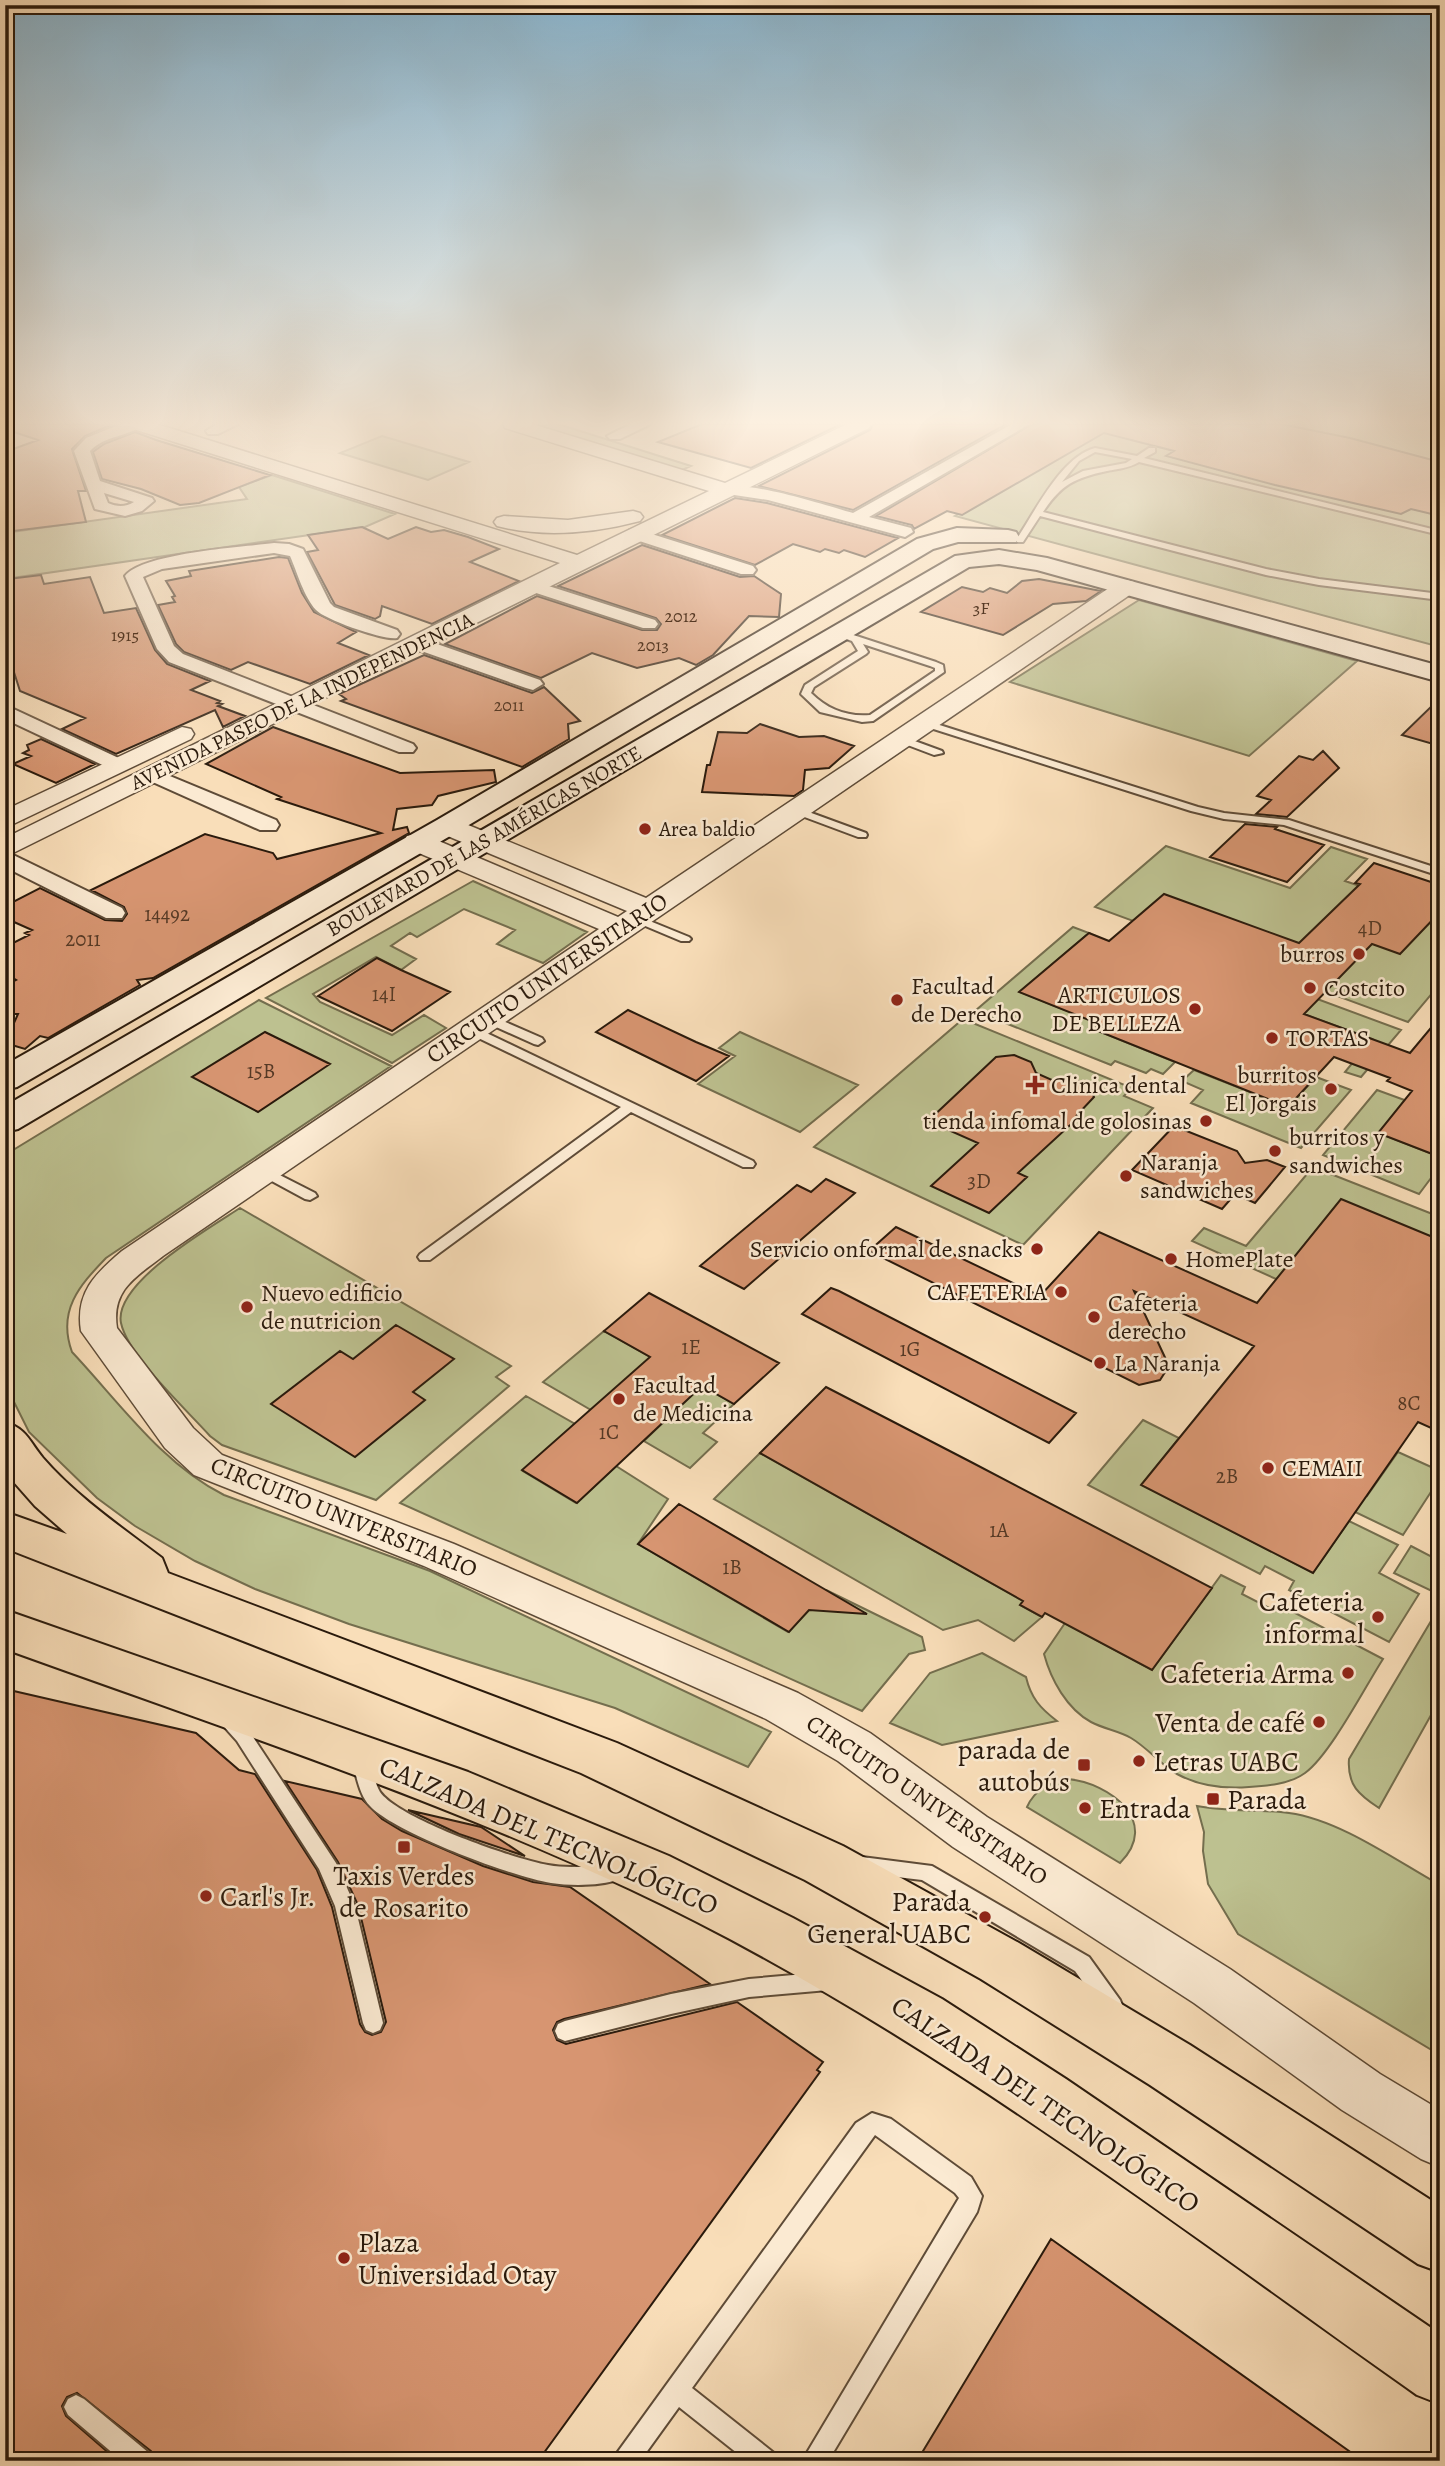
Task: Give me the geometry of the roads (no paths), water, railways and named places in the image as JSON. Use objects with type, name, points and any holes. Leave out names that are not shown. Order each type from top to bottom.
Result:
[{"type":"main road","name":"BOULEVARD DE LAS AMÉRICAS NORTE","points":[[5,1080],[447,826],[913,539]]},
{"type":"main road","points":[[917,539],[963,561],[999,557],[1026,560],[1440,674]]},
{"type":"main road","name":"BOULEVARD DE LAS AMÉRICAS NORTE","points":[[1013,539],[1440,653]]},
{"type":"main road","name":"BOULEVARD DE LAS AMÉRICAS NORTE","points":[[5,1121],[840,637],[963,561]]},
{"type":"main road","points":[[5,1437],[18,1459],[73,1513],[181,1598]]},
{"type":"main road","points":[[5,1529],[599,1758],[824,1863],[1000,1961],[1136,2044],[1440,2242]]},
{"type":"main road","name":"CALZADA DEL TECNOLÓGICO","points":[[5,1629],[450,1788],[650,1873],[922,2018],[1046,2099],[1440,2372]]},
{"type":"main road","points":[[5,1646],[80,1658]]},
{"type":"street","points":[[498,539],[507,560]]},
{"type":"street","points":[[531,539],[577,553]]},
{"type":"street","name":"AVENIDA PASEO DE LA INDEPENDENCIA","points":[[5,820],[391,634],[606,539]]},
{"type":"street","points":[[668,539],[747,570]]},
{"type":"street","points":[[391,634],[328,611],[322,606],[297,553],[289,549],[274,548],[160,564],[137,572],[134,576],[170,653],[293,706],[406,748]]},
{"type":"street","name":"AVENIDA PASEO DE LA INDEPENDENCIA","points":[[5,849],[533,586],[577,553]]},
{"type":"street","points":[[533,586],[649,624]]},
{"type":"street","name":"CIRCUITO UNIVERSITARIO","points":[[1126,587],[634,918],[481,1025],[262,1170],[123,1270],[102,1293],[96,1314],[99,1331],[179,1438],[208,1465],[439,1555],[782,1706],[854,1747],[970,1832],[1212,1986],[1360,2092],[1440,2140]]},
{"type":"street","points":[[417,643],[533,684]]},
{"type":"street","points":[[5,710],[118,765]]},
{"type":"street","points":[[153,775],[268,825]]},
{"type":"street","points":[[447,826],[471,850]]},
{"type":"street","points":[[417,842],[471,850],[634,918]]},
{"type":"street","points":[[5,858],[114,912]]},
{"type":"lane","points":[[1138,539],[1278,575],[1440,597]]},
{"type":"lane","points":[[840,637],[863,652]]},
{"type":"lane","points":[[840,637],[933,664],[940,667],[939,672],[873,718],[852,719],[823,710],[810,700],[806,694],[810,685],[863,652]]},
{"type":"lane","points":[[840,637],[863,652]]},
{"type":"lane","points":[[924,723],[1195,809],[1224,816],[1285,822],[1440,873]]},
{"type":"lane","points":[[901,739],[938,753]]},
{"type":"lane","points":[[795,810],[862,835]]},
{"type":"lane","points":[[634,918],[685,939]]},
{"type":"lane","points":[[481,1025],[538,1041]]},
{"type":"lane","points":[[481,1025],[631,1107],[748,1164]]},
{"type":"lane","points":[[425,1257],[631,1107]]},
{"type":"lane","points":[[262,1170],[310,1196]]},
{"type":"lane","points":[[211,1701],[243,1736],[326,1863],[345,1906],[373,2023]]},
{"type":"lane","points":[[565,2031],[671,2004],[749,1989],[853,1979]]},
{"type":"lane","points":[[625,2461],[864,2131],[872,2124],[883,2126],[963,2185],[971,2196],[969,2204],[814,2461]]},
{"type":"lane","points":[[676,2390],[766,2461]]},
{"type":"lane","points":[[76,2407],[141,2461]]},
{"type":"place","name":"Area baldio","points":[[645,829]]},
{"type":"place","name":"burros","points":[[1359,954]]},
{"type":"place","name":"Costcito","points":[[1310,988]]},
{"type":"place","name":"Facultad de Derecho","points":[[897,1000]]},
{"type":"place","name":"ARTICULOS DE BELLEZA","points":[[1195,1009]]},
{"type":"place","name":"TORTAS","points":[[1272,1038]]},
{"type":"place","name":"Clinica dental","points":[[1035,1085]]},
{"type":"place","name":"burritos El Jorgais","points":[[1331,1089]]},
{"type":"place","name":"tienda infomal de golosinas","points":[[1206,1121]]},
{"type":"place","name":"burritos y sandwiches","points":[[1275,1151]]},
{"type":"place","name":"Naranja sandwiches","points":[[1126,1176]]},
{"type":"place","name":"Servicio onformal de snacks","points":[[1037,1249]]},
{"type":"place","name":"HomePlate","points":[[1171,1259]]},
{"type":"place","name":"CAFETERIA","points":[[1061,1292]]},
{"type":"place","name":"Nuevo edificio de nutricion","points":[[247,1307]]},
{"type":"place","name":"Cafeteria derecho","points":[[1094,1317]]},
{"type":"place","name":"La Naranja","points":[[1100,1363]]},
{"type":"place","name":"Facultad de Medicina","points":[[619,1399]]},
{"type":"place","name":"CEMAII","points":[[1268,1468]]},
{"type":"place","name":"Cafeteria informal","points":[[1378,1617]]},
{"type":"place","name":"Cafeteria Arma","points":[[1348,1673]]},
{"type":"place","name":"Venta de café","points":[[1319,1722]]},
{"type":"place","name":"Letras UABC","points":[[1139,1761]]},
{"type":"place","name":"parada de autobús","points":[[1084,1765]]},
{"type":"place","name":"Parada","points":[[1213,1799]]},
{"type":"place","name":"Entrada","points":[[1085,1808]]},
{"type":"place","name":"Taxis Verdes de Rosarito","points":[[404,1847]]},
{"type":"place","name":"Carl's Jr.","points":[[206,1896]]},
{"type":"place","name":"Parada General UABC","points":[[985,1917]]},
{"type":"place","name":"Plaza Universidad Otay","points":[[344,2258]]}]
